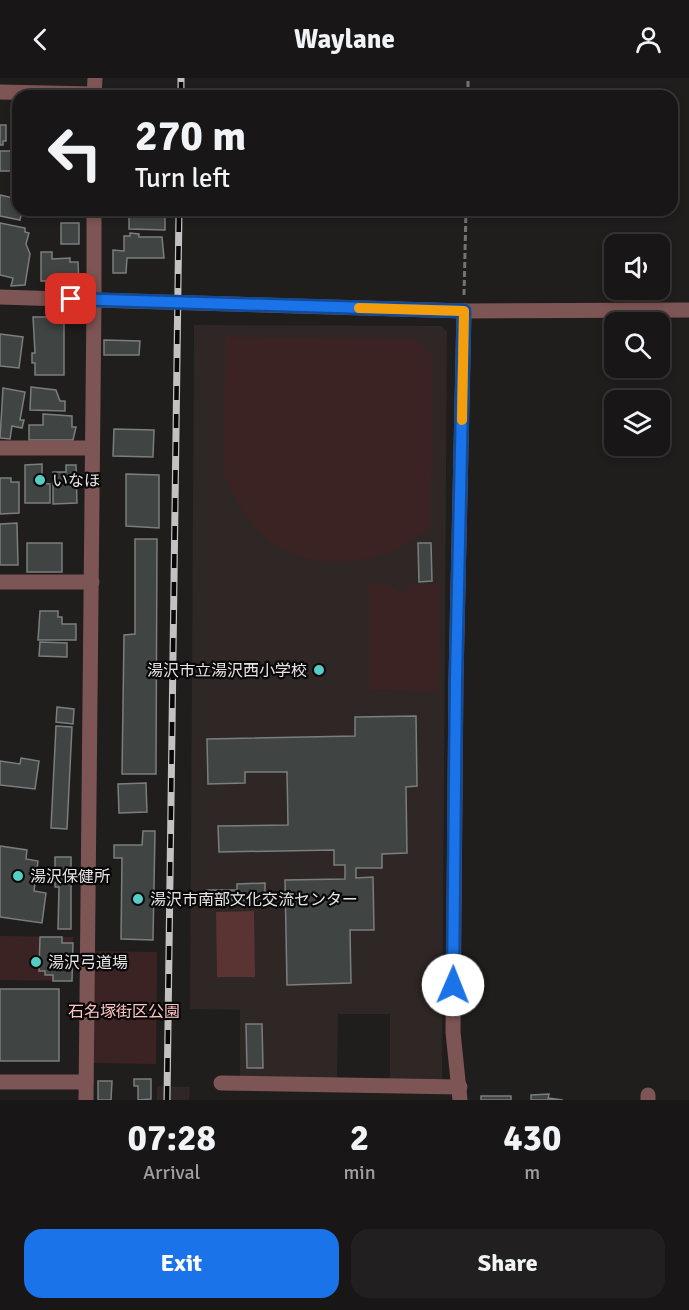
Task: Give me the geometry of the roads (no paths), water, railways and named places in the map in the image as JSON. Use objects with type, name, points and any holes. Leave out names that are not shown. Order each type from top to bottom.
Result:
[{"type":"street","points":[[86,1100],[94,216]]},
{"type":"street","points":[[0,297],[464,311],[689,310]]},
{"type":"street","points":[[221,1083],[460,1093],[453,1032],[456,679],[464,311]]},
{"type":"street","points":[[0,448],[91,448]]},
{"type":"street","points":[[0,582],[92,582]]},
{"type":"street","points":[[0,1082],[86,1082]]},
{"type":"railway","points":[[181,78],[181,90]]},
{"type":"railway","points":[[167,1100],[179,216]]},
{"type":"place","name":"いなほ","points":[[40,480]]},
{"type":"place","name":"湯沢市立湯沢西小学校","points":[[319,670]]},
{"type":"place","name":"湯沢保健所","points":[[18,876]]},
{"type":"place","name":"湯沢市南部文化交流センター","points":[[138,899]]},
{"type":"place","name":"湯沢弓道場","points":[[36,962]]},
{"type":"park label","name":"石名塚街区公園","points":[[124,1011]]}]
